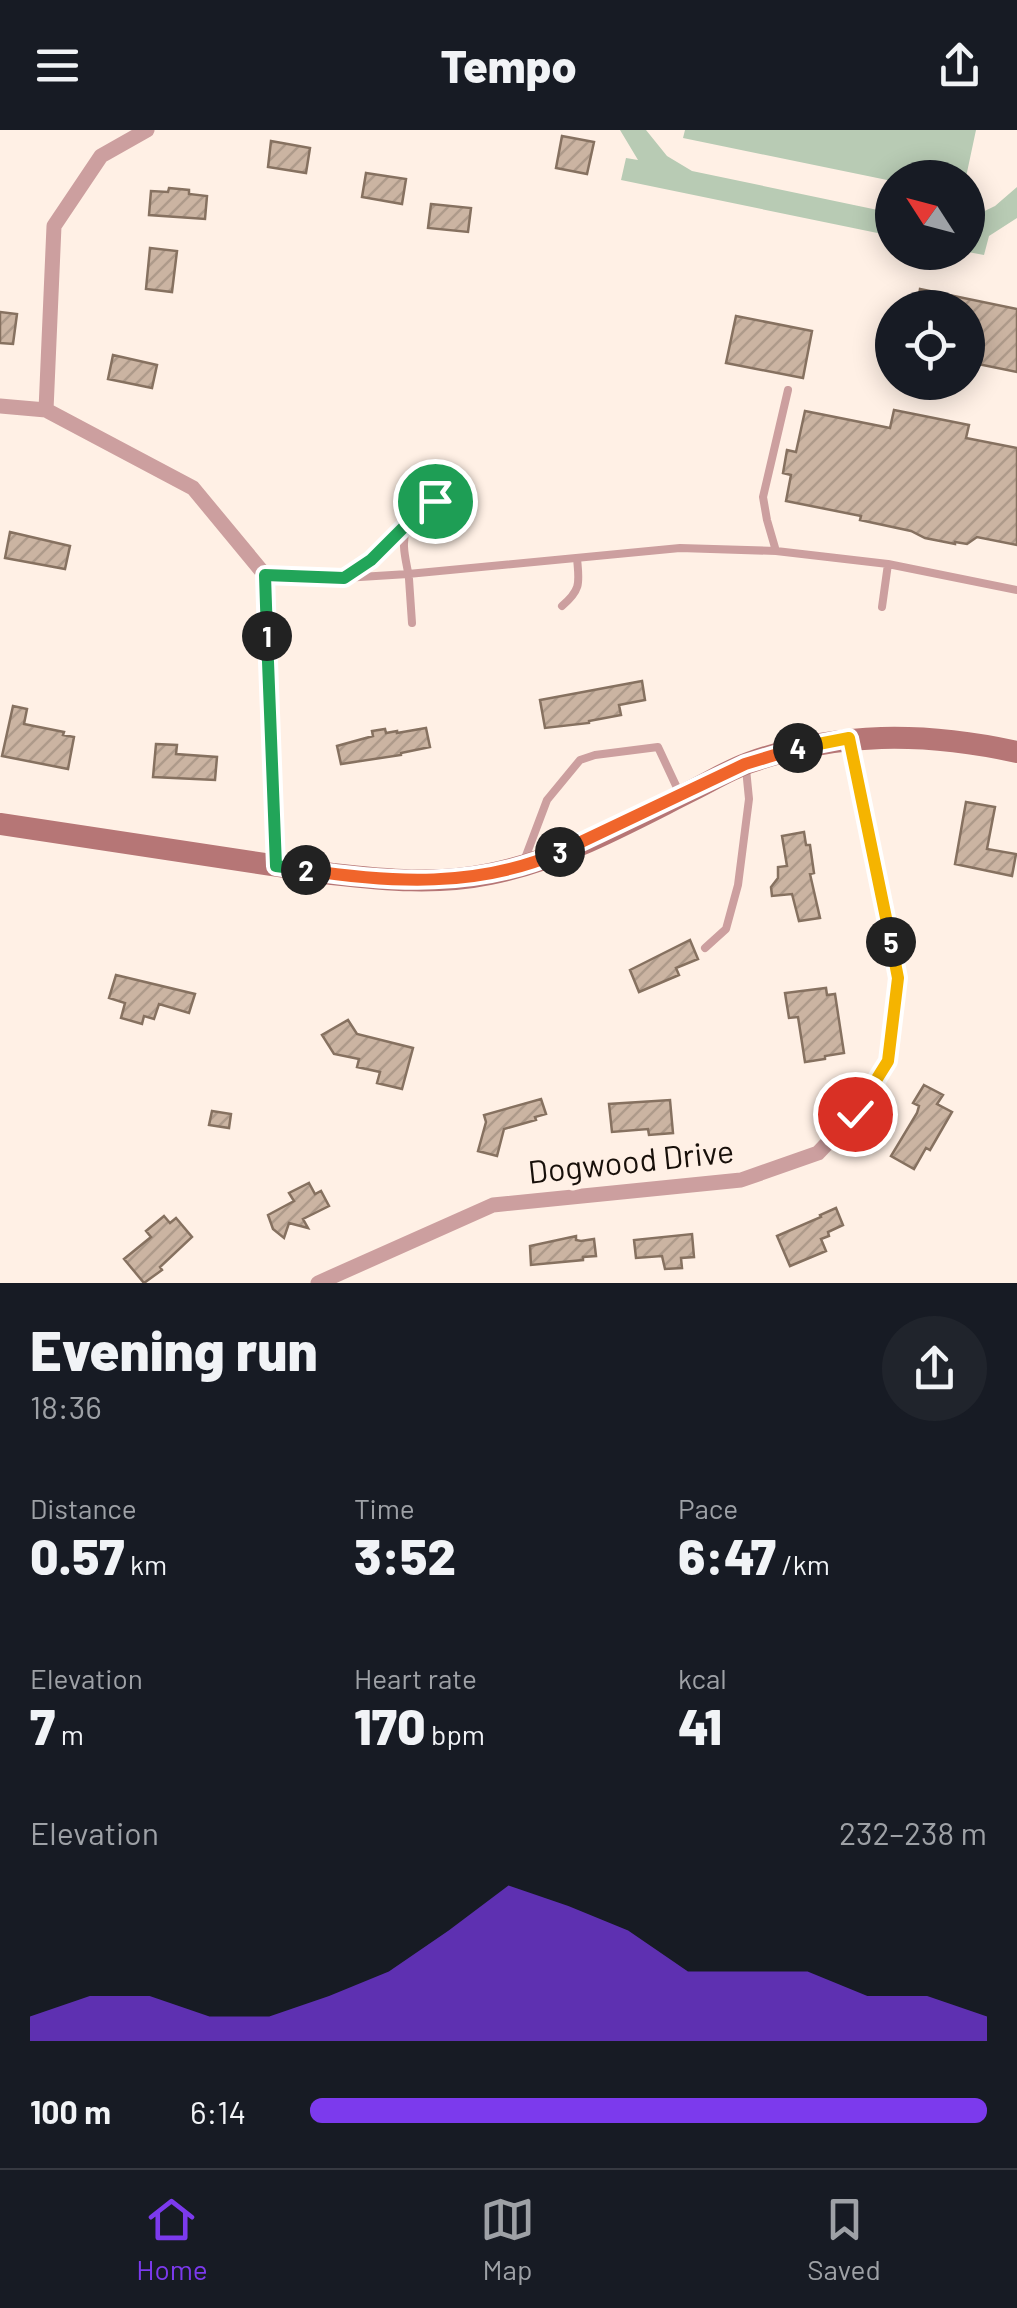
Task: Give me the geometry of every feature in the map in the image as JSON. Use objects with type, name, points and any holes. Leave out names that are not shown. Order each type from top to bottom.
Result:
[{"type":"main road","points":[[0,824],[378,880],[433,881],[491,874],[549,857],[745,764],[799,748],[849,738],[920,739],[1017,752]]},
{"type":"street","points":[[46,410],[54,226],[101,156],[147,130]]},
{"type":"street","points":[[0,406],[46,410],[193,488],[265,575],[276,866]]},
{"type":"street","name":"Dogwood Drive","points":[[318,1283],[493,1205],[741,1180],[818,1153],[855,1114],[888,1061],[898,978],[849,738]]},
{"type":"lane","points":[[776,550],[763,497],[788,390]]},
{"type":"lane","points":[[344,578],[371,560],[435,501]]},
{"type":"lane","points":[[411,520],[403,534],[412,623]]},
{"type":"lane","points":[[265,575],[344,578],[408,574],[680,548],[776,550],[888,564],[1017,590]]},
{"type":"lane","points":[[562,606],[580,585],[578,558]]},
{"type":"lane","points":[[882,607],[888,564]]},
{"type":"lane","points":[[522,865],[546,800],[580,760],[658,747],[680,796]]},
{"type":"lane","points":[[706,948],[726,929],[738,884],[749,799],[745,764]]},
{"type":"green space","points":[[620,130],[646,130],[667,156],[692,171],[875,209],[875,232],[621,180],[626,158],[638,160]]},
{"type":"green space","points":[[685,130],[976,130],[970,160],[875,160],[875,178],[683,138]]},
{"type":"green space","points":[[1017,187],[1017,218],[989,236],[985,251],[985,211]]},
{"type":"building","points":[[562,136],[594,142],[587,174],[556,168]]},
{"type":"building","points":[[271,141],[310,148],[306,173],[268,167]]},
{"type":"building","points":[[366,173],[406,179],[402,204],[362,197]]},
{"type":"building","points":[[169,188],[207,196],[205,219],[149,215],[151,191],[168,192]]},
{"type":"building","points":[[431,204],[471,208],[468,232],[428,228]]},
{"type":"building","points":[[150,248],[177,251],[172,292],[146,289]]},
{"type":"building","points":[[985,302],[1017,309],[1017,372],[985,365]]},
{"type":"building","points":[[0,312],[17,314],[13,344],[0,343]]},
{"type":"building","points":[[736,316],[812,331],[803,378],[726,363]]},
{"type":"building","points":[[113,355],[157,365],[152,388],[108,379]]},
{"type":"building","points":[[894,410],[969,425],[966,438],[1017,448],[1017,545],[977,537],[967,544],[955,544],[860,520],[861,516],[786,501],[791,475],[783,473],[787,450],[796,452],[805,411],[890,428]]},
{"type":"building","points":[[10,532],[70,546],[65,569],[5,558]]},
{"type":"building","points":[[642,681],[645,700],[619,705],[621,715],[545,728],[540,700]]},
{"type":"building","points":[[13,706],[27,709],[24,724],[74,737],[68,769],[2,756]]},
{"type":"building","points":[[426,728],[430,747],[341,764],[337,746],[373,736],[372,731],[385,729],[386,733],[397,733]]},
{"type":"building","points":[[156,744],[177,745],[176,754],[217,757],[215,780],[153,777]]},
{"type":"building","points":[[966,802],[995,807],[987,849],[1016,854],[1012,876],[955,864]]},
{"type":"building","points":[[804,832],[806,845],[810,845],[814,873],[810,874],[820,918],[799,921],[792,894],[772,896],[771,887],[778,878],[778,867],[787,866],[782,836]]},
{"type":"building","points":[[690,940],[698,959],[676,968],[679,975],[639,992],[630,970]]},
{"type":"building","points":[[116,975],[195,994],[189,1013],[159,1004],[154,1019],[144,1016],[142,1024],[121,1018],[125,1003],[109,998]]},
{"type":"building","points":[[826,988],[827,995],[835,994],[844,1053],[805,1062],[798,1017],[789,1018],[785,993]]},
{"type":"building","points":[[348,1020],[357,1034],[413,1048],[402,1089],[377,1083],[380,1072],[357,1067],[359,1059],[334,1054],[322,1035]]},
{"type":"building","points":[[924,1085],[943,1095],[937,1104],[952,1112],[914,1169],[891,1156],[917,1113],[919,1106],[913,1103]]},
{"type":"building","points":[[541,1099],[546,1114],[504,1129],[497,1156],[478,1151],[486,1122],[484,1115]]},
{"type":"building","points":[[670,1100],[673,1133],[649,1135],[648,1129],[612,1132],[609,1104]]},
{"type":"building","points":[[212,1111],[231,1114],[229,1128],[209,1125]]},
{"type":"building","points":[[309,1183],[315,1194],[321,1191],[329,1206],[303,1219],[308,1228],[289,1223],[284,1238],[273,1229],[268,1215],[294,1201],[289,1193]]},
{"type":"building","points":[[836,1208],[843,1225],[821,1239],[826,1251],[790,1266],[777,1236]]},
{"type":"building","points":[[164,1216],[170,1223],[176,1218],[192,1237],[160,1267],[162,1270],[144,1283],[124,1259],[151,1237],[146,1231]]},
{"type":"building","points":[[692,1234],[694,1257],[681,1258],[682,1268],[665,1269],[662,1256],[636,1258],[634,1240]]},
{"type":"building","points":[[576,1236],[581,1241],[594,1239],[596,1256],[531,1265],[530,1246]]},
{"type":"route","points":[[435,501],[371,560],[344,578],[265,575],[276,866],[378,880],[433,881],[491,874],[549,857],[603,834],[745,764],[849,738],[898,978],[888,1061],[855,1114]]}]
